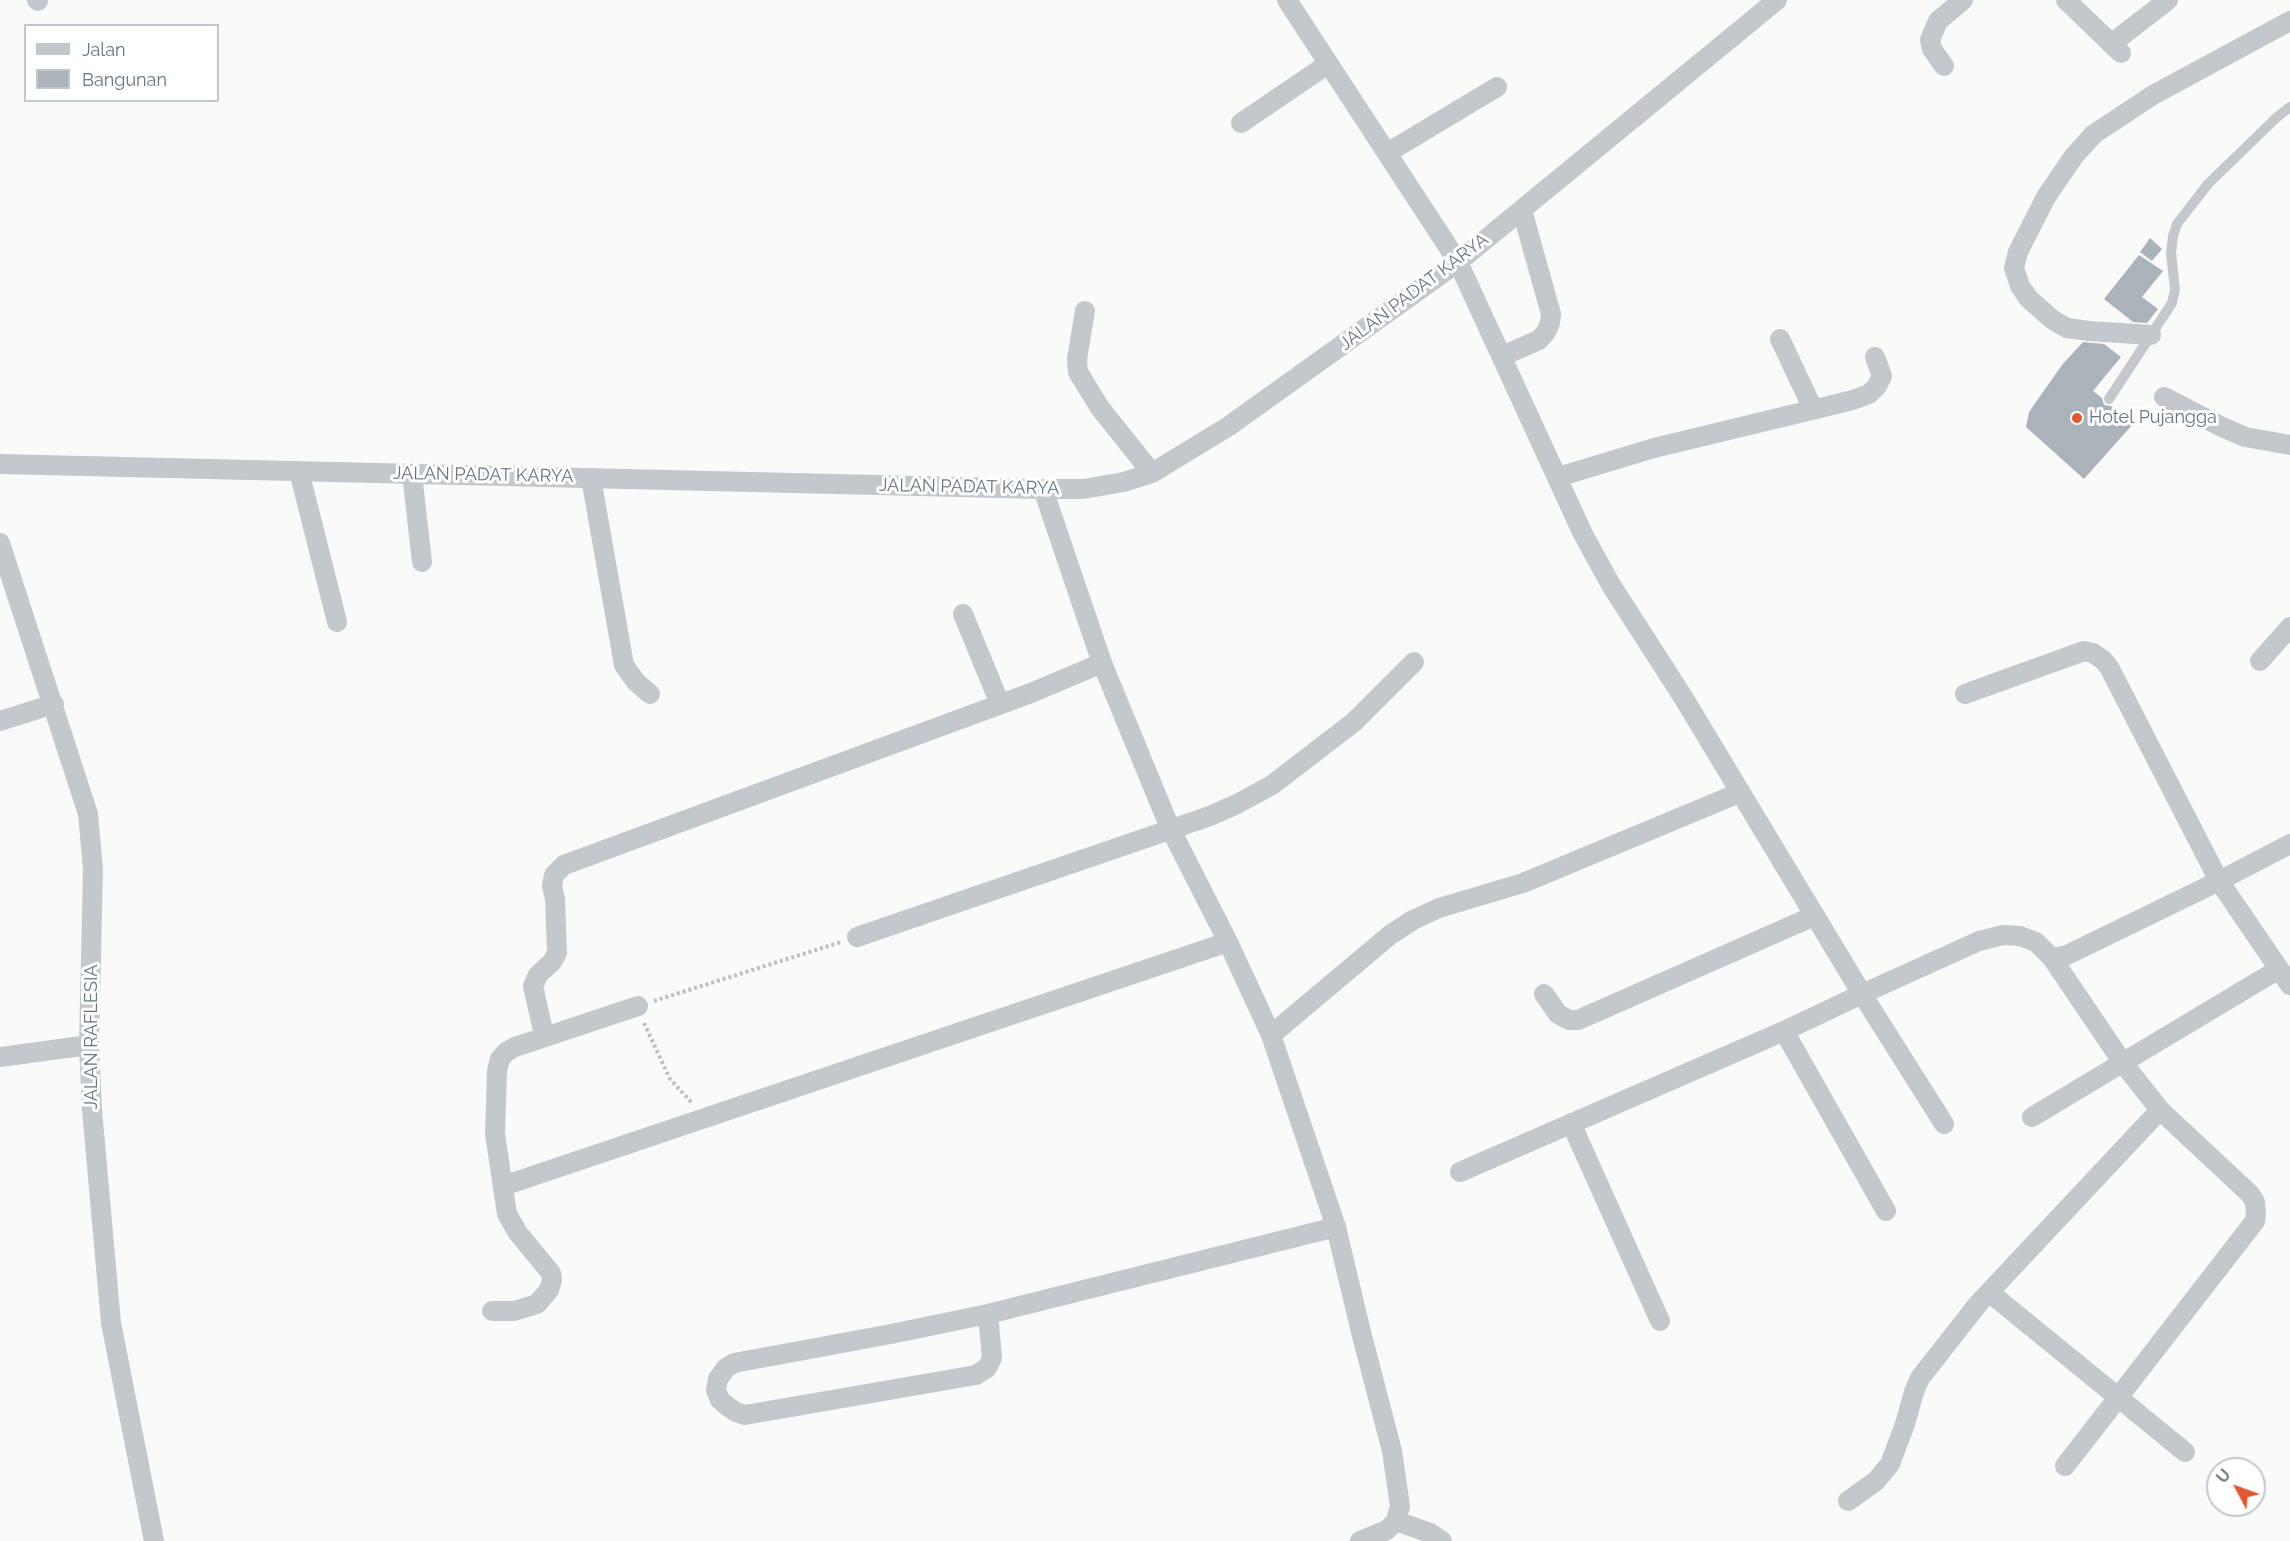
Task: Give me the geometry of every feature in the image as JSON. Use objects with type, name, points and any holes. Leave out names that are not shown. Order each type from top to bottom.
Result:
[{"type":"street","points":[[1287,0],[1458,262],[1583,534],[1611,585],[1683,697],[1814,916],[1944,1124]]},
{"type":"street","name":"JALAN PADAT KARYA","points":[[0,464],[1043,489],[1083,489],[1124,482],[1152,473],[1229,426],[1458,262],[1777,0]]},
{"type":"street","points":[[1944,66],[1932,49],[1929,40],[1938,21],[1963,0]]},
{"type":"street","points":[[2066,0],[2116,49],[2168,0]]},
{"type":"street","points":[[2151,335],[2089,331],[2067,327],[2053,320],[2029,299],[2020,286],[2014,268],[2018,252],[2046,197],[2074,156],[2094,134],[2153,95],[2290,21]]},
{"type":"street","points":[[1241,123],[1328,64]]},
{"type":"street","points":[[1387,153],[1497,87]]},
{"type":"street","points":[[1502,356],[1539,339],[1546,332],[1550,323],[1551,314],[1522,210]]},
{"type":"street","points":[[1084,311],[1077,359],[1078,372],[1100,408],[1152,473]]},
{"type":"street","points":[[1780,339],[1813,409]]},
{"type":"street","points":[[1557,477],[1654,448],[1853,400],[1869,394],[1877,386],[1882,376],[1875,357]]},
{"type":"street","points":[[2164,397],[2245,437],[2290,445]]},
{"type":"street","points":[[299,471],[337,622]]},
{"type":"street","points":[[412,474],[422,562]]},
{"type":"street","points":[[591,478],[624,665],[636,682],[650,694]]},
{"type":"street","points":[[1043,489],[1102,663],[1170,828],[1228,942],[1271,1035],[1336,1227],[1392,1452],[1400,1506],[1396,1521],[1387,1530],[1360,1541]]},
{"type":"street","name":"JALAN RAFLESIA","points":[[0,543],[54,704],[88,814],[92,838],[89,1045],[92,1110],[111,1323],[154,1541]]},
{"type":"street","points":[[963,614],[1000,704]]},
{"type":"street","points":[[2260,661],[2290,627]]},
{"type":"street","points":[[1965,694],[2084,651],[2093,653],[2103,660],[2109,667],[2219,881],[2285,977],[2123,1064],[2032,1117]]},
{"type":"street","points":[[857,937],[1210,816],[1272,784],[1354,722],[1414,662]]},
{"type":"street","points":[[544,1035],[533,986],[538,975],[552,962],[557,953],[555,899],[552,886],[554,875],[564,865],[1000,704],[1102,663]]},
{"type":"street","points":[[0,721],[54,704]]},
{"type":"street","points":[[1271,1035],[1390,935],[1413,920],[1439,908],[1523,883],[1739,793]]},
{"type":"street","points":[[2052,958],[2085,947],[2290,844]]},
{"type":"street","points":[[1544,994],[1558,1014],[1569,1020],[1578,1020],[1814,916]]},
{"type":"street","points":[[1460,1172],[1784,1031],[1979,941],[2002,935],[2020,936],[2036,942],[2052,958],[2123,1064],[2160,1110],[2250,1194],[2255,1202],[2256,1215],[2254,1221],[2066,1466]]},
{"type":"street","points":[[503,1186],[1228,942]]},
{"type":"street","points":[[492,1311],[513,1311],[537,1304],[549,1290],[552,1280],[551,1273],[518,1233],[507,1214],[495,1134],[497,1071],[500,1059],[515,1047],[544,1035],[638,1006]]},
{"type":"street","points":[[1784,1031],[1886,1211]]},
{"type":"street","points":[[0,1057],[89,1045]]},
{"type":"street","points":[[1848,1501],[1876,1481],[1890,1464],[1920,1378],[1978,1304],[2160,1110]]},
{"type":"street","points":[[1571,1124],[1660,1321]]},
{"type":"street","points":[[988,1314],[992,1358],[987,1368],[976,1375],[745,1414],[736,1412],[720,1400],[716,1390],[718,1379],[726,1368],[734,1363],[988,1314],[1336,1227]]},
{"type":"street","points":[[1989,1292],[2185,1452]]},
{"type":"street","points":[[1396,1521],[1430,1533],[1442,1541]]},
{"type":"lane","points":[[2109,399],[2172,303],[2175,290],[2171,253],[2177,224],[2208,184],[2290,107]]},
{"type":"path","points":[[708,1118],[670,1079],[638,1006],[857,937]]},
{"type":"building","points":[[2150,238],[2162,249],[2152,261],[2140,252]]},
{"type":"building","points":[[2139,255],[2163,271],[2142,297],[2158,309],[2147,323],[2133,322],[2104,299]]},
{"type":"building","name":"Hotel Pujangga","points":[[2083,342],[2104,344],[2121,357],[2093,391],[2102,398],[2104,405],[2111,406],[2133,424],[2084,479],[2026,427],[2029,412],[2062,365]]},
{"type":"place","name":"Hotel Pujangga","points":[[2077,418]]}]
